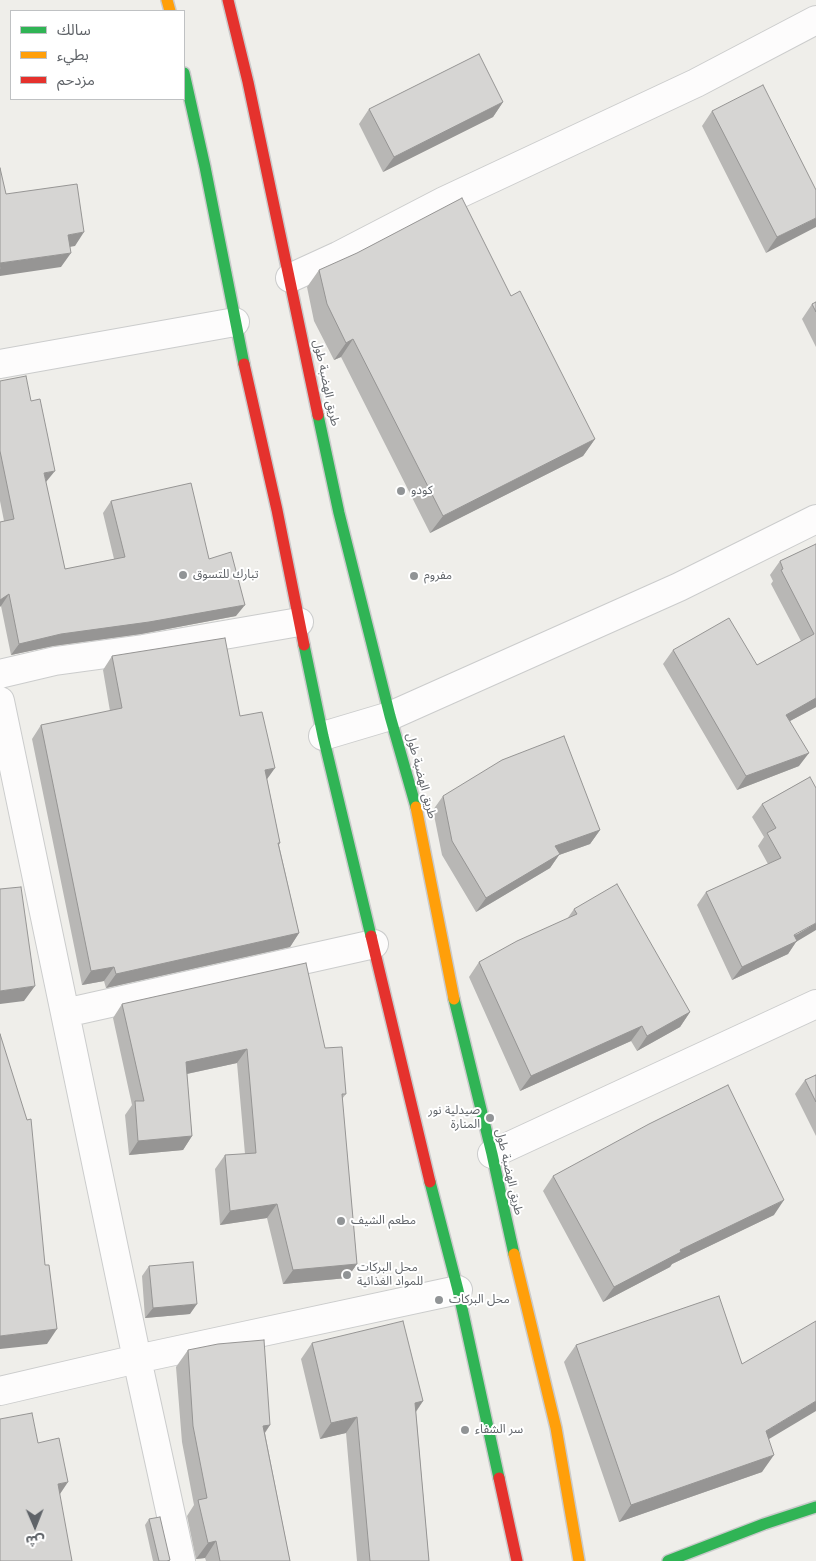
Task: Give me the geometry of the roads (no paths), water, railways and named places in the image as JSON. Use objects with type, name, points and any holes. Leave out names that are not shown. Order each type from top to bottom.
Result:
[{"type":"main road","name":"طريق الهضبة طول","points":[[228,0],[248,82],[339,513],[390,716],[416,810],[453,995],[556,1428],[579,1561]]},
{"type":"main road","points":[[185,77],[323,736],[438,1216],[458,1290],[517,1561]]},
{"type":"main road","points":[[668,1561],[764,1524],[816,1507]]},
{"type":"street","points":[[290,278],[338,256],[444,201],[696,83],[816,20]]},
{"type":"street","points":[[0,364],[236,322]]},
{"type":"street","points":[[323,736],[390,716],[679,587],[816,519]]},
{"type":"street","points":[[0,674],[55,662],[299,622]]},
{"type":"street","points":[[0,701],[64,1013],[181,1561]]},
{"type":"street","points":[[64,1013],[374,944]]},
{"type":"street","points":[[492,1154],[816,1004]]},
{"type":"street","points":[[0,1391],[137,1359],[458,1290]]},
{"type":"place","name":"كودو","points":[[401,491]]},
{"type":"place","name":"تبارك للتسوق","points":[[183,575]]},
{"type":"place","name":"مفروم","points":[[414,576]]},
{"type":"place","name":"صيدلية نور المنارة","points":[[490,1118]]},
{"type":"place","name":"مطعم الشيف","points":[[341,1221]]},
{"type":"place","name":"محل البركات للمواد الغذائية","points":[[347,1275]]},
{"type":"place","name":"محل البركات","points":[[439,1300]]},
{"type":"place","name":"سر الشفاء","points":[[465,1430]]}]
